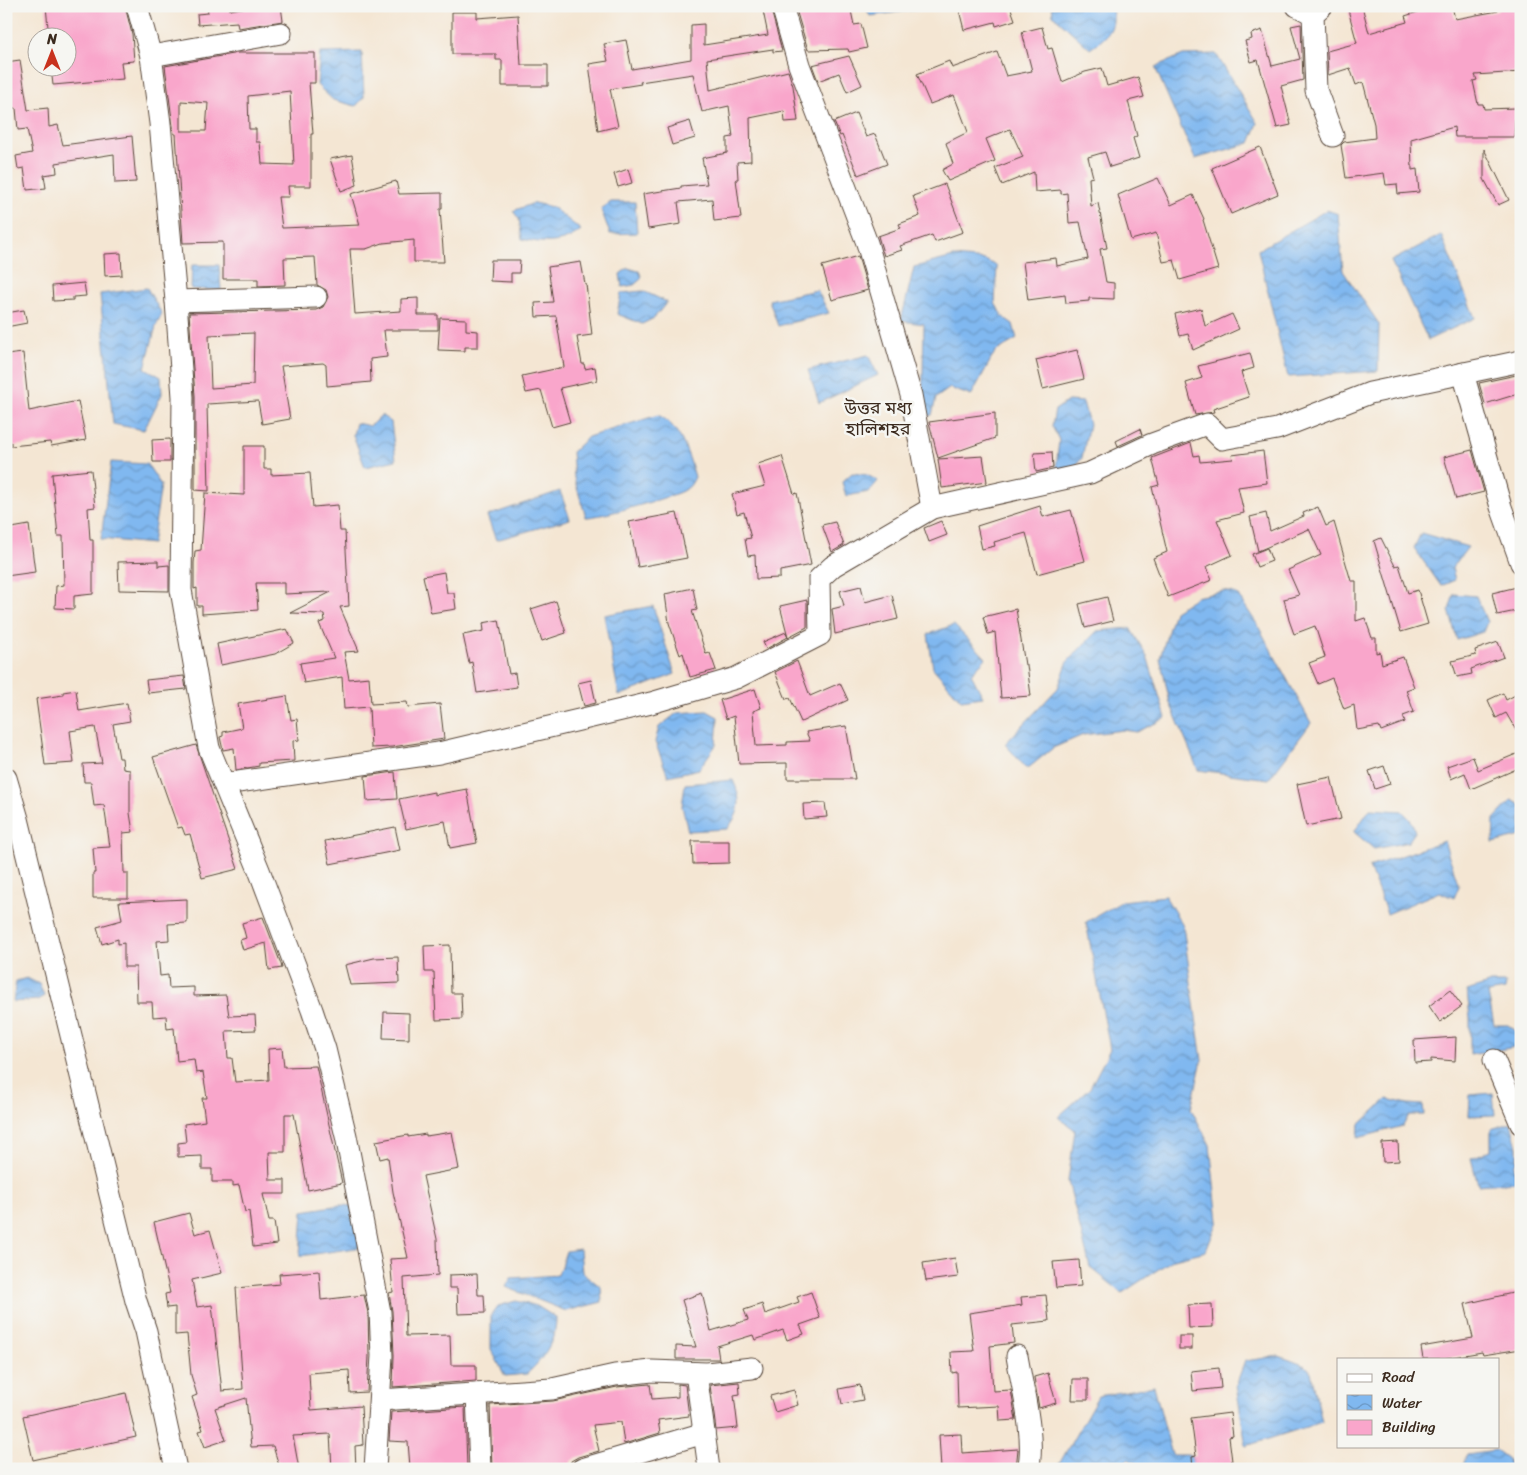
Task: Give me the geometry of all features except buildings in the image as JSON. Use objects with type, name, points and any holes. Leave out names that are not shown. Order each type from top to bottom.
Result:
[{"type":"street","points":[[137,6],[151,56],[160,122],[176,301],[183,397],[181,590],[209,748],[259,870],[325,1049],[346,1136],[380,1312],[380,1400],[375,1469]]},
{"type":"street","points":[[782,6],[799,65],[867,244],[911,395],[932,508]]},
{"type":"street","points":[[1310,9],[1316,90],[1334,136]]},
{"type":"street","points":[[151,56],[281,33]]},
{"type":"street","points":[[176,301],[316,296]]},
{"type":"street","points":[[224,784],[439,753],[652,703],[736,678],[820,635],[819,579],[833,566],[932,508],[1090,473],[1152,444],[1207,424],[1222,439],[1277,430],[1370,393],[1521,361]]},
{"type":"street","points":[[1463,373],[1501,506],[1521,563]]},
{"type":"street","points":[[6,778],[12,820],[136,1301],[146,1332],[176,1469]]},
{"type":"street","points":[[1494,1060],[1521,1124]]},
{"type":"street","points":[[1017,1356],[1027,1418],[1031,1459],[1028,1469]]},
{"type":"street","points":[[380,1400],[552,1389],[615,1375],[652,1371],[696,1373],[752,1368]]},
{"type":"street","points":[[696,1373],[709,1469]]},
{"type":"street","points":[[477,1394],[480,1469]]},
{"type":"street","points":[[582,1469],[704,1433]]},
{"type":"water","points":[[865,6],[929,6],[929,8],[870,16]]},
{"type":"water","points":[[1052,6],[1111,6],[1113,14],[1112,26],[1106,36],[1090,49],[1053,15]]},
{"type":"water","points":[[362,52],[364,97],[356,106],[333,100],[317,85],[320,53]]},
{"type":"water","points":[[1216,54],[1258,123],[1250,143],[1195,159],[1155,67],[1183,55]]},
{"type":"water","points":[[611,202],[635,202],[637,233],[610,234],[601,209]]},
{"type":"water","points":[[534,203],[552,207],[581,230],[560,241],[538,242],[522,239],[519,219],[513,211]]},
{"type":"water","points":[[1327,210],[1338,214],[1343,271],[1379,324],[1378,371],[1288,377],[1258,250]]},
{"type":"water","points":[[1441,235],[1475,318],[1428,340],[1391,261]]},
{"type":"water","points":[[954,257],[985,260],[997,266],[995,303],[1003,317],[1013,324],[1017,339],[995,352],[971,396],[950,388],[936,398],[932,415],[922,418],[924,324],[901,321],[914,267]]},
{"type":"water","points":[[192,265],[219,265],[221,290],[191,289]]},
{"type":"water","points":[[628,268],[639,271],[642,278],[634,285],[622,287],[620,274]]},
{"type":"water","points":[[147,288],[162,314],[156,326],[145,368],[161,377],[162,394],[144,430],[113,424],[100,294]]},
{"type":"water","points":[[817,290],[829,313],[778,326],[769,300]]},
{"type":"water","points":[[643,291],[667,302],[654,318],[642,324],[617,314],[621,293]]},
{"type":"water","points":[[868,355],[878,375],[819,403],[808,370]]},
{"type":"water","points":[[1068,401],[1083,402],[1089,424],[1082,458],[1070,473],[1055,479],[1059,440],[1052,426],[1055,410]]},
{"type":"water","points":[[381,415],[391,422],[396,460],[365,467],[353,435],[356,423],[370,426]]},
{"type":"water","points":[[658,415],[666,420],[678,433],[695,477],[692,483],[688,488],[680,492],[653,501],[586,517],[574,478],[572,452],[588,437]]},
{"type":"water","points":[[111,462],[147,464],[161,485],[152,544],[101,539]]},
{"type":"water","points":[[852,473],[867,475],[878,481],[869,492],[846,496],[842,482]]},
{"type":"water","points":[[560,491],[570,519],[496,540],[487,516]]},
{"type":"water","points":[[1421,533],[1468,547],[1452,568],[1455,580],[1441,586],[1414,548]]},
{"type":"water","points":[[1224,591],[1237,594],[1257,624],[1311,723],[1269,779],[1198,770],[1170,703],[1160,658],[1174,611],[1196,597]]},
{"type":"water","points":[[1454,594],[1476,596],[1487,622],[1483,632],[1457,640],[1449,610]]},
{"type":"water","points":[[653,606],[675,674],[619,696],[604,615]]},
{"type":"water","points":[[954,625],[986,658],[971,674],[983,697],[961,700],[933,668],[928,634]]},
{"type":"water","points":[[1130,628],[1147,656],[1166,718],[1137,732],[1123,730],[1083,735],[1053,748],[1027,769],[1005,744],[1058,688],[1068,661],[1097,631]]},
{"type":"water","points":[[707,711],[718,717],[716,745],[699,769],[668,776],[655,742],[659,727],[677,713]]},
{"type":"water","points":[[733,780],[738,794],[739,806],[732,823],[727,829],[688,831],[682,806],[685,784]]},
{"type":"water","points":[[1512,800],[1521,805],[1521,836],[1493,843],[1494,819]]},
{"type":"water","points":[[1370,809],[1402,811],[1411,820],[1415,832],[1408,842],[1374,849],[1354,832]]},
{"type":"water","points":[[1444,841],[1459,886],[1454,898],[1439,892],[1387,914],[1369,867]]},
{"type":"water","points":[[1165,896],[1183,926],[1202,1060],[1191,1109],[1210,1145],[1218,1221],[1206,1251],[1174,1259],[1122,1293],[1090,1267],[1068,1181],[1075,1130],[1058,1117],[1090,1088],[1110,1049],[1086,922],[1123,901]]},
{"type":"water","points":[[27,978],[39,984],[44,996],[37,1000],[13,1002],[16,981]]},
{"type":"water","points":[[1491,983],[1506,983],[1505,990],[1488,993],[1494,1025],[1508,1025],[1521,1035],[1521,1046],[1470,1055],[1470,1018],[1467,991]]},
{"type":"water","points":[[1493,1093],[1495,1115],[1469,1116],[1470,1095]]},
{"type":"water","points":[[1387,1099],[1423,1105],[1424,1115],[1409,1115],[1403,1126],[1358,1138],[1359,1125]]},
{"type":"water","points":[[1511,1123],[1517,1146],[1517,1161],[1514,1165],[1515,1182],[1478,1185],[1471,1158],[1491,1150],[1491,1129]]},
{"type":"water","points":[[340,1205],[355,1206],[363,1247],[300,1256],[303,1211]]},
{"type":"water","points":[[580,1249],[582,1272],[601,1287],[602,1302],[566,1311],[506,1287],[511,1278],[558,1275],[566,1251]]},
{"type":"water","points":[[516,1301],[537,1306],[556,1318],[554,1334],[547,1349],[527,1374],[505,1376],[491,1349],[491,1315],[498,1306]]},
{"type":"water","points":[[1279,1356],[1306,1366],[1311,1372],[1322,1422],[1246,1446],[1236,1385],[1245,1361]]},
{"type":"water","points":[[1154,1386],[1172,1455],[1191,1455],[1195,1469],[1145,1469],[1128,1459],[1118,1469],[1068,1469],[1058,1466],[1098,1396]]},
{"type":"water","points":[[1496,1450],[1508,1459],[1510,1469],[1462,1469],[1467,1454]]},
{"type":"district","name":"উত্তর মধ্য হালিশহর","points":[[878,418]]}]
